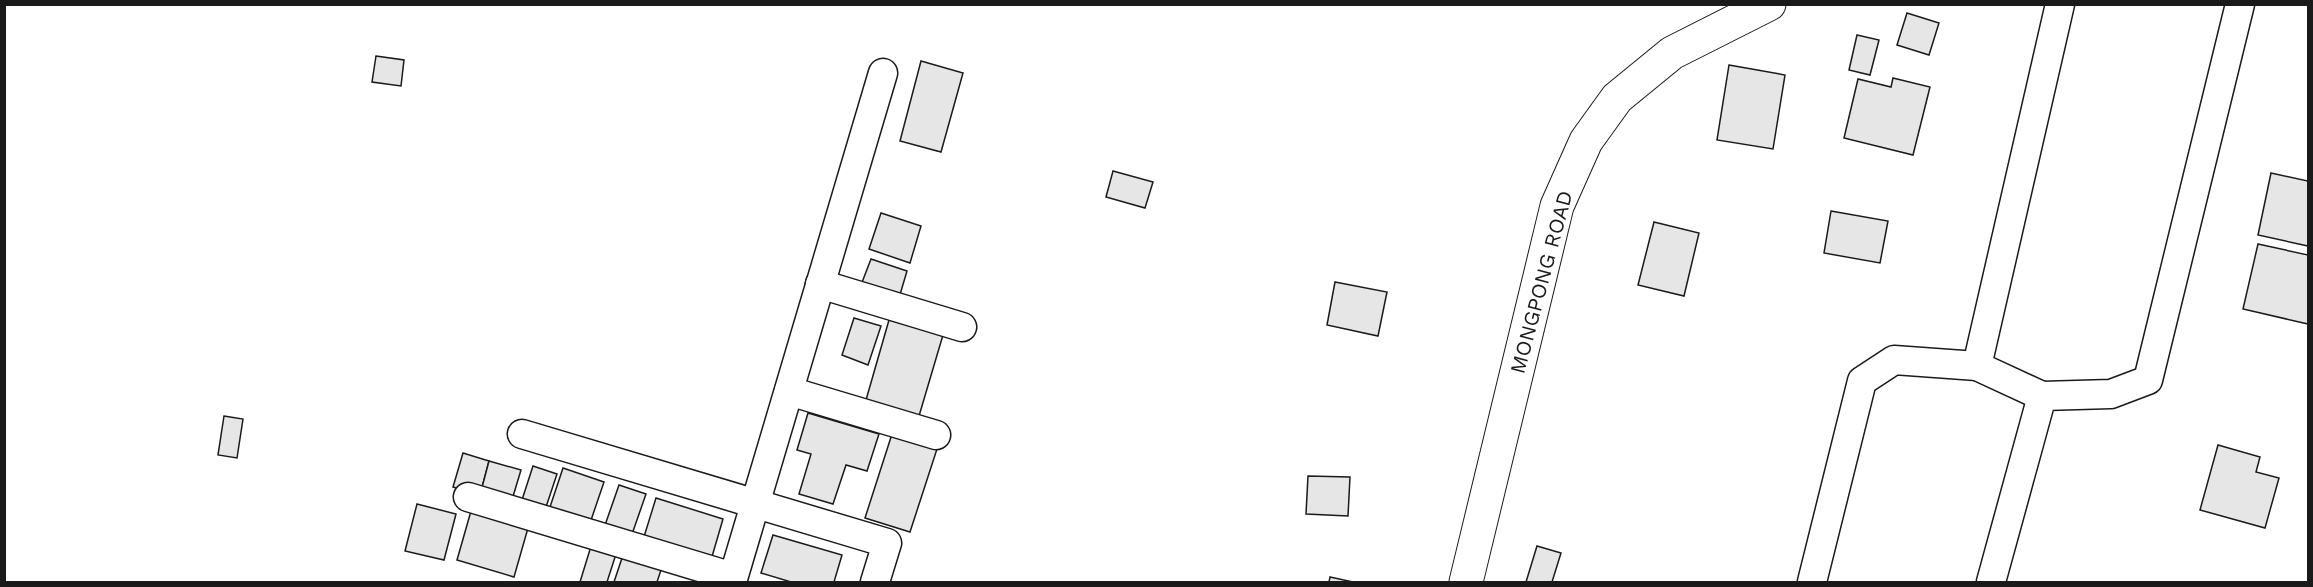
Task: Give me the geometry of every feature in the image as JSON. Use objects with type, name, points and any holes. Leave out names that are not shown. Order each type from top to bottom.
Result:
[{"type":"main road","name":"MONGPONG ROAD","points":[[1466,582],[1557,206],[1586,141],[1617,98],[1672,53],[1769,4]]},
{"type":"street","points":[[1977,366],[2060,4]]},
{"type":"street","points":[[1812,582],[1862,381],[1894,360],[1977,366],[2042,396],[2111,394],[2148,380],[2240,4]]},
{"type":"street","points":[[468,497],[733,580],[883,73]]},
{"type":"street","points":[[820,284],[963,327]]},
{"type":"street","points":[[789,392],[936,435]]},
{"type":"street","points":[[1991,582],[2042,396]]},
{"type":"street","points":[[522,434],[887,543],[875,582]]},
{"type":"building","points":[[1907,13],[1939,23],[1929,55],[1897,45]]},
{"type":"building","points":[[1857,35],[1879,40],[1870,75],[1849,70]]},
{"type":"building","points":[[376,56],[404,60],[401,86],[372,82]]},
{"type":"building","points":[[921,61],[963,73],[941,152],[900,141]]},
{"type":"building","points":[[1729,65],[1785,75],[1773,149],[1717,140]]},
{"type":"building","points":[[1893,78],[1930,87],[1913,155],[1844,138],[1858,79],[1891,87]]},
{"type":"building","points":[[1113,171],[1153,182],[1145,208],[1106,197]]},
{"type":"building","points":[[2271,173],[2308,181],[2308,246],[2258,235]]},
{"type":"building","points":[[1831,211],[1888,221],[1880,263],[1824,253]]},
{"type":"building","points":[[881,213],[921,226],[910,263],[869,249]]},
{"type":"building","points":[[1654,222],[1699,233],[1684,296],[1638,285]]},
{"type":"building","points":[[2258,244],[2308,255],[2308,324],[2243,309]]},
{"type":"building","points":[[871,259],[907,271],[899,298],[861,285]]},
{"type":"building","points":[[1335,282],[1387,292],[1378,336],[1327,325]]},
{"type":"building","points":[[854,318],[881,326],[868,365],[842,355]]},
{"type":"building","points":[[889,320],[943,335],[919,416],[866,400]]},
{"type":"building","points":[[808,413],[879,434],[867,471],[846,465],[833,504],[799,494],[811,454],[797,450]]},
{"type":"building","points":[[224,416],[243,419],[237,458],[218,455]]},
{"type":"building","points":[[892,434],[937,449],[910,532],[865,518]]},
{"type":"building","points":[[2218,445],[2260,457],[2256,472],[2279,478],[2265,528],[2200,510]]},
{"type":"building","points":[[463,453],[489,461],[480,495],[453,487]]},
{"type":"building","points":[[489,461],[521,470],[511,503],[480,495]]},
{"type":"building","points":[[533,466],[557,474],[545,510],[521,503]]},
{"type":"building","points":[[563,468],[604,482],[589,526],[548,513]]},
{"type":"building","points":[[1308,476],[1350,477],[1348,516],[1306,514]]},
{"type":"building","points":[[619,485],[646,494],[631,537],[604,528]]},
{"type":"building","points":[[656,498],[723,519],[711,560],[643,540]]},
{"type":"building","points":[[417,504],[456,514],[444,560],[405,551]]},
{"type":"building","points":[[471,511],[528,528],[514,577],[457,560]]},
{"type":"building","points":[[773,535],[842,555],[834,582],[791,582],[761,573]]},
{"type":"building","points":[[592,543],[617,551],[607,582],[580,582]]},
{"type":"building","points":[[1537,546],[1561,553],[1552,582],[1526,582]]},
{"type":"building","points":[[623,555],[662,567],[657,582],[614,582]]},
{"type":"building","points":[[1330,577],[1353,582],[1329,582]]}]
